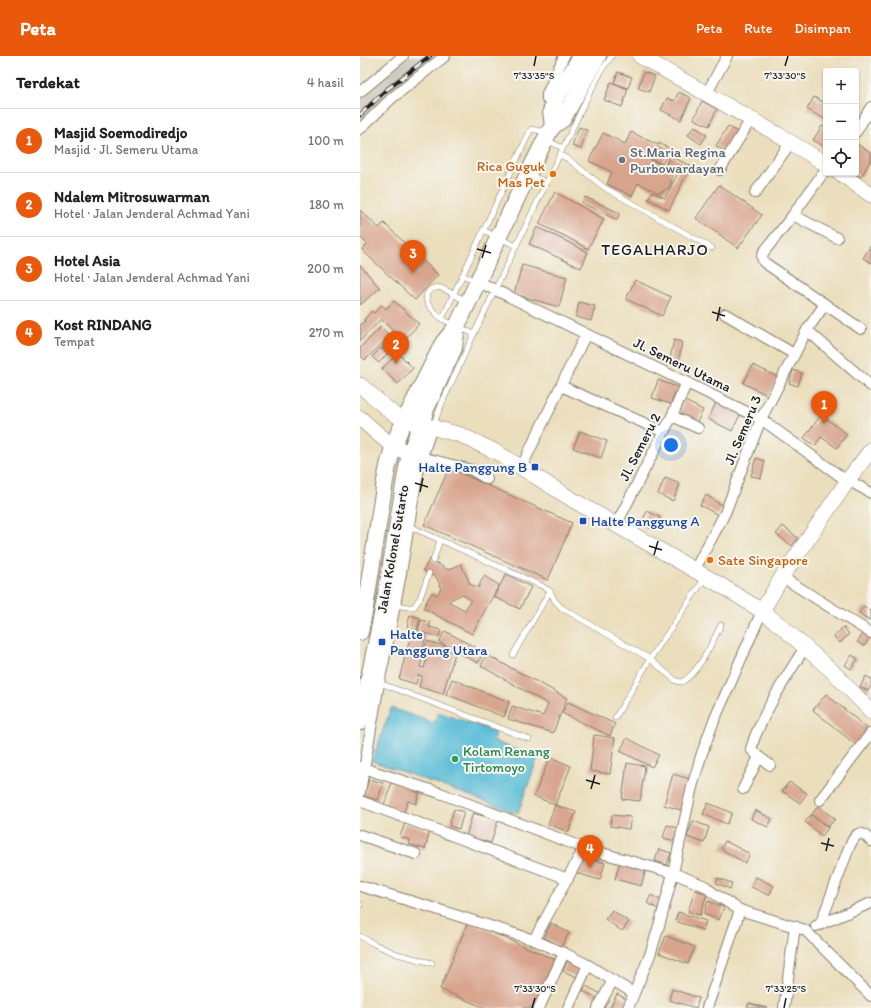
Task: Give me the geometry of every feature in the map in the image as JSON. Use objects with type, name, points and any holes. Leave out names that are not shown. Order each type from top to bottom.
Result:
[{"type":"main road","points":[[640,56],[791,142],[823,162]]},
{"type":"main road","points":[[549,132],[551,111],[556,98],[589,59]]},
{"type":"main road","points":[[457,326],[528,174],[549,132],[563,119],[589,59]]},
{"type":"main road","points":[[844,176],[871,195]]},
{"type":"main road","name":"Jalan Kolonel Sutarto","points":[[360,632],[387,470],[393,446],[443,343],[457,326]]},
{"type":"main road","name":"Jalan Kolonel Sutarto","points":[[360,722],[374,681],[386,595],[404,524],[406,473],[416,456],[426,426],[426,409],[454,348],[457,326]]},
{"type":"main road","points":[[362,383],[375,398],[392,413],[405,420],[461,435],[498,453],[616,525],[739,596],[762,611],[805,647],[831,670],[871,711]]},
{"type":"main road","points":[[360,418],[393,446],[416,456]]},
{"type":"main road","points":[[762,611],[782,577],[871,450]]},
{"type":"main road","points":[[379,518],[404,524]]},
{"type":"street","points":[[360,92],[402,56]]},
{"type":"street","points":[[360,129],[392,98],[445,56]]},
{"type":"street","points":[[553,106],[547,98],[547,94],[564,56]]},
{"type":"street","points":[[707,94],[727,56]]},
{"type":"street","points":[[859,127],[871,106]]},
{"type":"street","points":[[720,170],[751,119]]},
{"type":"street","points":[[755,193],[791,142]]},
{"type":"street","points":[[823,173],[763,253],[763,261],[765,264],[860,329]]},
{"type":"street","points":[[793,215],[837,238]]},
{"type":"street","name":"Jl. Semeru Utama","points":[[477,281],[761,419],[848,481],[871,493]]},
{"type":"street","name":"Jl. Semeru 3","points":[[700,574],[761,419],[807,330],[825,304]]},
{"type":"street","points":[[724,314],[794,354]]},
{"type":"street","points":[[807,330],[871,386]]},
{"type":"street","points":[[521,468],[586,334]]},
{"type":"street","name":"Jl. Semeru 2","points":[[616,525],[672,416],[687,382]]},
{"type":"street","points":[[561,386],[664,432]]},
{"type":"street","points":[[672,416],[698,428]]},
{"type":"street","points":[[416,456],[472,470],[487,479]]},
{"type":"street","points":[[360,792],[374,681],[388,641],[395,605],[404,524]]},
{"type":"street","points":[[360,589],[375,548]]},
{"type":"street","points":[[782,577],[871,633]]},
{"type":"street","points":[[628,1008],[650,955],[661,919],[692,787],[702,753],[713,723],[762,611]]},
{"type":"street","points":[[770,765],[751,750],[752,743],[770,703],[805,647]]},
{"type":"street","points":[[820,800],[871,733]]},
{"type":"street","points":[[743,789],[759,757]]},
{"type":"street","points":[[362,768],[440,793],[584,848],[673,873],[705,886],[713,893],[740,910],[800,928],[820,925],[871,903]]},
{"type":"street","points":[[360,801],[568,879]]},
{"type":"street","points":[[820,925],[850,845],[855,836],[858,833],[862,833],[871,841]]},
{"type":"street","points":[[360,835],[416,854]]},
{"type":"street","points":[[534,940],[584,848]]},
{"type":"street","points":[[360,886],[534,940],[588,965],[630,990]]},
{"type":"street","points":[[707,1008],[740,910]]},
{"type":"street","points":[[800,928],[871,996]]},
{"type":"street","points":[[784,1008],[800,928]]},
{"type":"street","points":[[539,1008],[564,954]]},
{"type":"street","points":[[568,1008],[588,965]]},
{"type":"street","points":[[598,1008],[613,980]]},
{"type":"lane","points":[[426,426],[442,403],[586,100],[603,68],[612,56]]},
{"type":"lane","points":[[442,319],[531,129],[549,132],[563,148]]},
{"type":"lane","points":[[560,155],[568,159],[605,188],[712,248]]},
{"type":"lane","points":[[528,174],[547,183]]},
{"type":"lane","points":[[483,230],[516,246]]},
{"type":"lane","points":[[462,275],[477,281]]},
{"type":"lane","points":[[468,302],[441,288],[435,287],[430,290],[426,298],[427,302],[442,319],[474,334]]},
{"type":"lane","points":[[404,524],[542,586],[550,592],[555,601],[562,608],[650,659],[676,681],[682,682],[696,671],[721,625]]},
{"type":"lane","points":[[433,561],[440,540]]},
{"type":"lane","points":[[395,605],[408,607],[414,606],[420,598],[429,573]]},
{"type":"lane","points":[[615,718],[700,574]]},
{"type":"lane","points":[[513,655],[550,592]]},
{"type":"lane","points":[[374,681],[528,739]]},
{"type":"lane","points":[[360,936],[397,954],[432,963]]},
{"type":"shaded area","points":[[409,56],[441,56],[360,124],[360,99],[376,83]]},
{"type":"water","name":"Kolam Renang Tirtomoyo","points":[[391,708],[434,723],[438,712],[496,732],[493,741],[538,757],[518,813],[372,761]]},
{"type":"building","points":[[618,72],[632,77],[628,88],[614,83]]},
{"type":"building","points":[[644,72],[655,76],[649,92],[638,88]]},
{"type":"building","points":[[611,82],[628,89],[622,107],[604,100]]},
{"type":"building","points":[[679,92],[691,98],[681,120],[661,110],[667,98],[674,101]]},
{"type":"building","points":[[814,97],[823,102],[823,118],[807,109]]},
{"type":"building","points":[[702,101],[717,109],[709,126],[694,119]]},
{"type":"building","points":[[694,126],[707,135],[701,144],[688,135]]},
{"type":"building","points":[[728,126],[737,132],[726,152],[716,146]]},
{"type":"building","points":[[822,126],[823,126],[823,146],[813,140]]},
{"type":"building","points":[[579,127],[587,130],[581,149],[572,146]]},
{"type":"building","points":[[631,132],[670,149],[662,164],[650,159],[670,170],[672,178],[670,186],[666,190],[659,193],[638,183],[632,196],[607,184],[612,172],[589,161],[603,133],[625,144]]},
{"type":"building","points":[[859,145],[871,153],[871,160],[861,177],[859,176]]},
{"type":"building","points":[[670,156],[691,166],[669,210],[648,199],[652,192],[665,198],[679,171],[666,164]]},
{"type":"building","points":[[719,185],[762,215],[738,248],[696,218]]},
{"type":"building","points":[[555,192],[604,219],[588,249],[539,224]]},
{"type":"building","points":[[585,197],[620,213],[617,220],[582,203]]},
{"type":"building","points":[[360,210],[379,228],[384,223],[438,275],[415,300],[362,250],[367,244],[360,237]]},
{"type":"building","points":[[537,227],[588,252],[581,268],[529,244]]},
{"type":"building","points":[[871,245],[871,263],[863,258]]},
{"type":"building","points":[[360,265],[380,288],[360,305]]},
{"type":"building","points":[[522,265],[567,277],[559,307],[514,294]]},
{"type":"building","points":[[635,280],[671,297],[662,316],[626,299]]},
{"type":"building","points":[[394,301],[419,324],[403,341],[381,319],[360,341],[360,325],[365,321],[364,320],[372,311],[374,313],[382,305],[386,309]]},
{"type":"building","points":[[579,302],[595,306],[591,321],[576,317]]},
{"type":"building","points":[[381,327],[390,336],[365,360],[360,355],[360,348]]},
{"type":"building","points":[[390,339],[396,345],[388,353],[382,347]]},
{"type":"building","points":[[674,340],[682,342],[678,365],[669,363]]},
{"type":"building","points":[[381,348],[387,354],[379,363],[372,357]]},
{"type":"building","points":[[398,353],[413,368],[398,384],[382,369]]},
{"type":"building","points":[[753,365],[778,377],[769,396],[743,383]]},
{"type":"building","points":[[793,370],[802,373],[798,386],[789,383]]},
{"type":"building","points":[[658,380],[677,387],[671,404],[652,398]]},
{"type":"building","points":[[685,401],[703,410],[697,422],[679,413]]},
{"type":"building","points":[[717,401],[741,413],[732,431],[708,419]]},
{"type":"building","points":[[821,415],[847,434],[837,448],[821,437],[815,446],[804,438]]},
{"type":"building","points":[[580,431],[607,441],[601,458],[573,448]]},
{"type":"building","points":[[756,458],[765,461],[761,478],[751,476]]},
{"type":"building","points":[[449,468],[572,523],[548,580],[424,525]]},
{"type":"building","points":[[665,478],[680,484],[673,501],[658,494]]},
{"type":"building","points":[[706,495],[723,506],[718,515],[700,505]]},
{"type":"building","points":[[647,511],[660,517],[654,530],[641,524]]},
{"type":"building","points":[[783,526],[798,538],[792,546],[776,534]]},
{"type":"building","points":[[430,559],[448,570],[461,564],[470,584],[478,588],[484,576],[499,585],[472,634],[423,608],[432,592],[437,595],[441,588],[437,578],[423,570]],"holes":[[[462,594],[471,600],[465,610],[449,602]]]},
{"type":"building","points":[[506,574],[531,587],[520,609],[494,597]]},
{"type":"building","points":[[864,606],[871,611],[871,621],[859,613]]},
{"type":"building","points":[[410,615],[420,618],[417,630],[407,627]]},
{"type":"building","points":[[421,620],[430,622],[429,627],[441,630],[439,637],[418,631]]},
{"type":"building","points":[[843,627],[849,634],[840,643],[834,637]]},
{"type":"building","points":[[412,631],[426,635],[420,667],[424,668],[428,655],[423,654],[427,641],[445,646],[444,649],[455,653],[443,694],[419,687],[422,676],[418,675],[416,684],[399,679]]},
{"type":"building","points":[[445,631],[484,652],[478,663],[439,642]]},
{"type":"building","points":[[864,633],[870,638],[864,646],[857,642]]},
{"type":"building","points":[[487,655],[567,698],[553,733],[508,719],[512,706],[543,716],[548,704],[481,666]]},
{"type":"building","points":[[852,655],[858,659],[851,669],[845,665]]},
{"type":"building","points":[[866,676],[871,679],[871,686],[868,691],[860,687]]},
{"type":"building","points":[[452,679],[509,702],[504,717],[446,694]]},
{"type":"building","points":[[826,694],[868,729],[856,745],[813,710]]},
{"type":"building","points":[[568,702],[615,724],[610,736],[562,713]]},
{"type":"building","points":[[594,735],[615,738],[610,774],[590,771]]},
{"type":"building","points":[[627,738],[659,755],[652,767],[620,751]]},
{"type":"building","points":[[550,757],[571,766],[555,805],[534,796]]},
{"type":"building","points":[[627,763],[645,766],[640,801],[622,799]]},
{"type":"building","points":[[673,774],[690,779],[681,810],[664,805]]},
{"type":"building","points":[[369,779],[383,783],[378,800],[364,796]]},
{"type":"building","points":[[392,782],[413,789],[412,790],[419,793],[416,804],[408,801],[404,812],[384,805]]},
{"type":"building","points":[[789,782],[807,793],[800,803],[782,791]]},
{"type":"building","points":[[708,803],[732,813],[727,824],[703,814]]},
{"type":"building","points":[[555,805],[576,812],[568,832],[548,824]]},
{"type":"building","points":[[818,806],[835,819],[828,827],[812,814]]},
{"type":"building","points":[[454,809],[464,812],[459,829],[449,826]]},
{"type":"building","points":[[755,810],[772,819],[768,827],[751,819]]},
{"type":"building","points":[[473,813],[498,820],[491,843],[466,836]]},
{"type":"building","points":[[612,815],[631,817],[629,829],[610,826]]},
{"type":"building","points":[[811,815],[828,828],[822,836],[805,822]]},
{"type":"building","points":[[693,821],[709,827],[704,843],[687,837]]},
{"type":"building","points":[[405,823],[430,831],[425,849],[409,844],[410,840],[400,837]]},
{"type":"building","points":[[667,825],[678,828],[675,841],[663,838]]},
{"type":"building","points":[[725,841],[750,854],[745,863],[721,849]]},
{"type":"building","points":[[659,849],[671,853],[667,865],[655,861]]},
{"type":"building","points":[[581,856],[605,863],[600,880],[576,873]]},
{"type":"building","points":[[620,862],[646,869],[641,886],[615,879]]},
{"type":"building","points":[[756,877],[774,886],[769,895],[751,887]]},
{"type":"building","points":[[718,878],[732,883],[730,889],[716,883]]},
{"type":"building","points":[[695,890],[707,894],[700,915],[688,912]]},
{"type":"building","points":[[651,895],[664,902],[660,910],[647,903]]},
{"type":"building","points":[[708,901],[724,907],[719,920],[704,914]]},
{"type":"building","points":[[612,910],[629,922],[622,931],[605,919]]},
{"type":"building","points":[[678,912],[706,921],[703,930],[675,921]]},
{"type":"building","points":[[468,922],[558,961],[538,1008],[485,1008],[440,989]]},
{"type":"building","points":[[551,923],[569,933],[561,947],[544,937]]},
{"type":"building","points":[[666,936],[695,947],[688,964],[659,953]]},
{"type":"building","points":[[567,961],[584,968],[579,978],[563,971]]},
{"type":"building","points":[[586,986],[601,994],[598,999],[583,991]]},
{"type":"building","points":[[672,989],[699,998],[696,1008],[669,1000]]},
{"type":"building","points":[[617,994],[628,1000],[624,1008],[610,1008]]},
{"type":"building","points":[[749,1003],[767,1008],[747,1008]]},
{"type":"railway","points":[[360,115],[385,91],[430,56]]},
{"type":"place","name":"St.Maria Regina Purbowardayan","points":[[622,160]]},
{"type":"place","name":"Rica Guguk Mas Pet","points":[[553,174]]},
{"type":"place","name":"Hotel Asia","points":[[413,273]]},
{"type":"place","name":"Ndalem Mitrosuwarman","points":[[396,364]]},
{"type":"place","name":"Masjid Soemodiredjo","points":[[824,424]]},
{"type":"place","name":"Halte Panggung B","points":[[535,467]]},
{"type":"place","name":"Halte Panggung A","points":[[583,521]]},
{"type":"place","name":"Sate Singapore","points":[[710,560]]},
{"type":"place","name":"Halte Panggung Utara","points":[[382,642]]},
{"type":"place","name":"Kolam Renang Tirtomoyo","points":[[455,759]]},
{"type":"place","name":"Kost RINDANG","points":[[590,868]]},
{"type":"district","name":"TEGALHARJO","points":[[655,249]]}]
